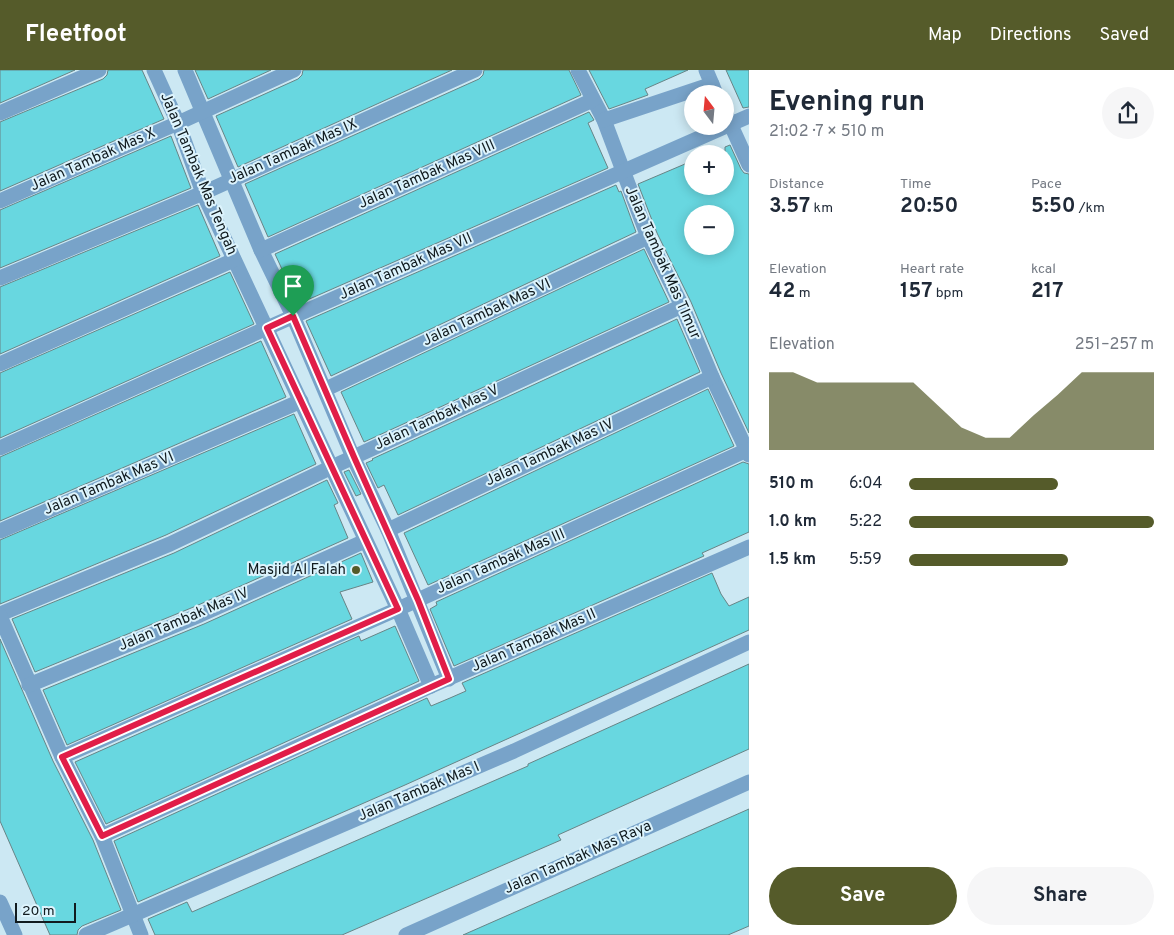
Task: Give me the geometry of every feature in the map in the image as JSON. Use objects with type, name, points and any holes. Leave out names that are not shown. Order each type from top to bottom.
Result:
[{"type":"street","points":[[0,113],[98,70]]},
{"type":"street","name":"Jalan Tambak Mas Tengah","points":[[154,70],[178,123],[204,193],[234,260],[398,609],[430,686]]},
{"type":"street","name":"Jalan Tambak Mas Tengah","points":[[185,70],[262,250],[388,530],[449,679]]},
{"type":"street","name":"Jalan Tambak Mas X","points":[[0,201],[294,70]]},
{"type":"street","name":"Jalan Tambak Mas IX","points":[[0,278],[204,193],[475,70]]},
{"type":"street","name":"Jalan Tambak Mas TImur","points":[[578,70],[604,120],[622,172],[648,236],[682,306],[712,377],[748,453]]},
{"type":"street","points":[[706,70],[712,85]]},
{"type":"street","points":[[604,120],[684,97]]},
{"type":"street","name":"Jalan Tambak Mas VIII","points":[[262,250],[593,100]]},
{"type":"street","name":"Jalan Tambak Mas VII","points":[[734,117],[749,116]]},
{"type":"street","points":[[734,131],[749,165]]},
{"type":"street","name":"Jalan Tambak Mas VII","points":[[0,448],[293,316],[622,172],[695,135]]},
{"type":"street","name":"Jalan Tambak Mas VI","points":[[326,389],[648,236]]},
{"type":"street","points":[[0,364],[234,260]]},
{"type":"street","name":"Jalan Tambak Mas V","points":[[0,615],[170,544],[332,467],[682,306]]},
{"type":"street","name":"Jalan Tambak Mas IV","points":[[388,530],[712,377]]},
{"type":"street","name":"Jalan Tambak Mas VI","points":[[0,531],[301,401]]},
{"type":"street","name":"Jalan Tambak Mas III","points":[[62,757],[748,453]]},
{"type":"street","name":"Jalan Tambak Mas IV","points":[[29,685],[200,615],[365,541]]},
{"type":"street","name":"Jalan Tambak Mas II","points":[[102,836],[430,686],[749,547]]},
{"type":"street","points":[[0,615],[62,757],[102,836],[141,935]]},
{"type":"street","name":"Jalan Tambak Mas I","points":[[86,935],[514,751],[749,642]]},
{"type":"street","name":"Jalan Tambak Mas Raya","points":[[406,935],[749,782]]},
{"type":"street","points":[[0,902],[15,935]]},
{"type":"building","points":[[0,70],[75,70],[0,103]]},
{"type":"building","points":[[108,70],[142,70],[164,119],[0,191],[0,122],[103,79],[107,75]]},
{"type":"building","points":[[195,70],[271,70],[208,99]]},
{"type":"building","points":[[303,70],[452,70],[238,167],[216,116],[298,79],[302,75]]},
{"type":"building","points":[[484,70],[569,70],[581,95],[268,237],[245,184],[479,79],[483,75]]},
{"type":"building","points":[[589,70],[688,70],[645,89],[648,95],[609,109]]},
{"type":"building","points":[[726,70],[749,70],[749,107],[743,108]]},
{"type":"building","points":[[589,112],[594,120],[588,123],[608,168],[298,304],[275,254]]},
{"type":"building","points":[[171,136],[191,188],[0,268],[0,210]]},
{"type":"building","points":[[734,154],[741,169],[744,173],[749,174],[749,433],[691,302],[657,233],[638,184],[684,164],[684,195],[734,195]]},
{"type":"building","points":[[616,185],[619,192],[621,191],[636,232],[331,376],[306,321]]},
{"type":"building","points":[[198,205],[220,256],[0,354],[0,287]]},
{"type":"building","points":[[644,249],[669,302],[364,442],[341,392]]},
{"type":"building","points":[[230,272],[254,324],[0,438],[0,373]]},
{"type":"building","points":[[677,319],[700,372],[398,515],[384,485],[378,488],[366,463],[372,459]]},
{"type":"building","points":[[261,341],[286,397],[0,521],[0,457]]},
{"type":"building","points":[[708,389],[734,446],[428,585],[404,533]]},
{"type":"building","points":[[294,414],[316,464],[166,535],[0,604],[0,540]]},
{"type":"building","points":[[743,462],[749,464],[749,532],[702,553],[704,556],[454,666],[430,609],[437,605],[436,602]]},
{"type":"building","points":[[349,470],[361,494],[356,496],[344,472]]},
{"type":"building","points":[[327,480],[338,503],[334,505],[348,538],[196,606],[35,672],[12,619],[174,553]]},
{"type":"building","points":[[361,553],[373,582],[340,592],[352,619],[67,745],[43,690],[204,624]]},
{"type":"building","points":[[712,573],[721,594],[729,606],[749,597],[749,630],[405,785],[138,902],[114,841],[427,698],[431,706],[466,691],[462,683]]},
{"type":"building","points":[[395,626],[419,681],[106,824],[75,762],[359,636],[361,641]]},
{"type":"building","points":[[0,639],[53,761],[93,840],[121,910],[82,926],[78,930],[77,935],[50,935],[0,821]]},
{"type":"building","points":[[749,664],[749,749],[558,835],[561,840],[342,935],[155,935],[148,919],[187,902],[192,912],[528,766],[528,764]]},
{"type":"building","points":[[749,809],[749,926],[728,935],[463,935]]},
{"type":"place","name":"Masjid Al Falah","points":[[356,570]]},
{"type":"route","points":[[293,316],[388,530],[449,679],[102,836],[62,757],[398,609],[267,328],[293,316]]}]
